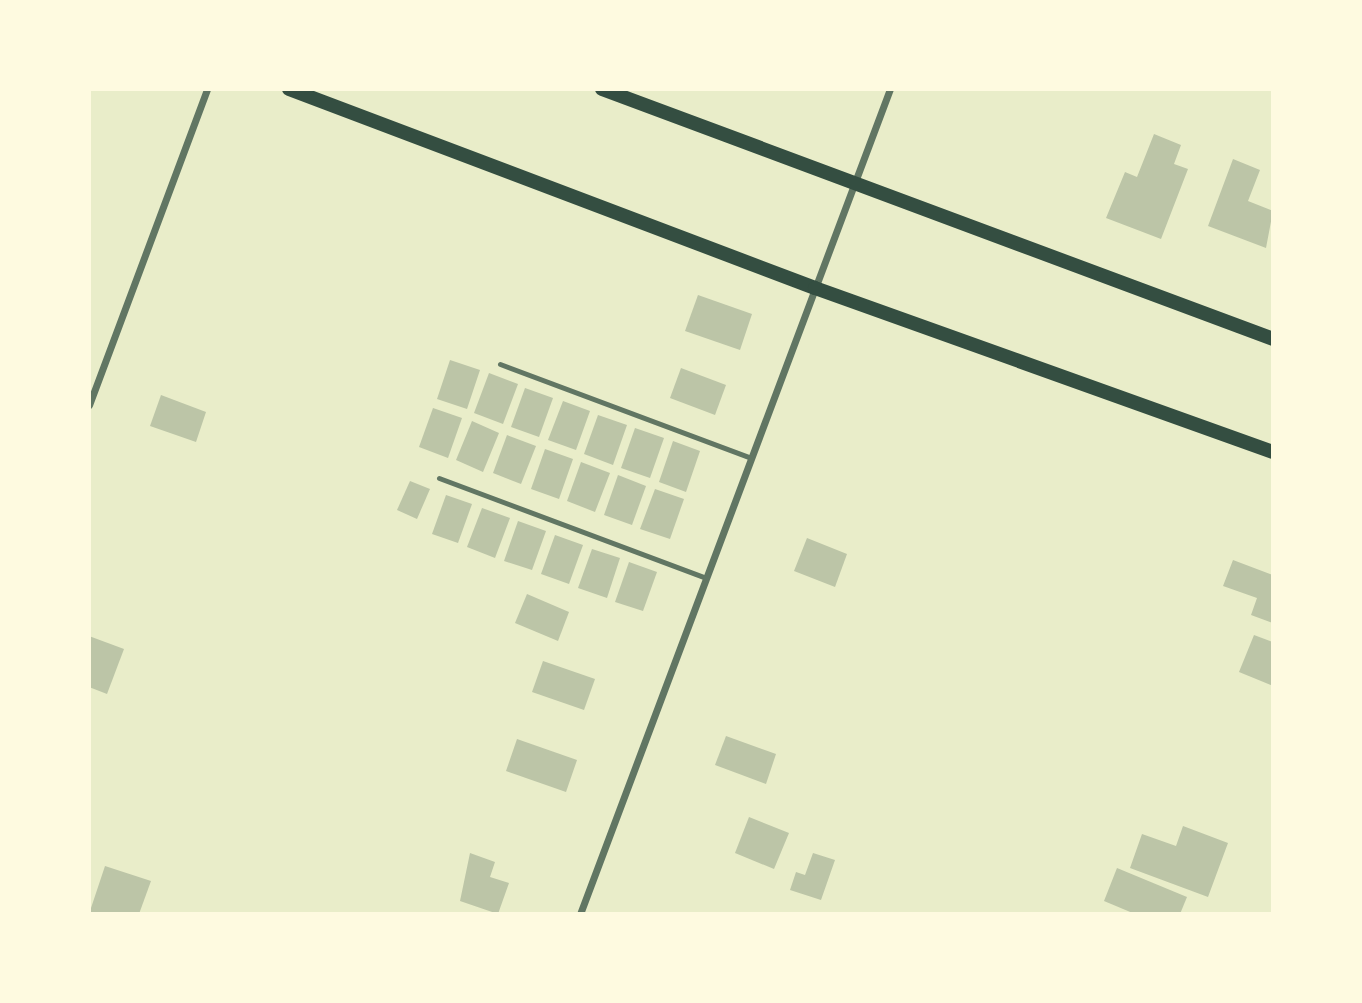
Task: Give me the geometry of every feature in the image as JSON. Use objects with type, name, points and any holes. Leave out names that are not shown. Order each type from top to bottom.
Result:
[{"type":"main road","points":[[289,89],[815,288],[1273,452]]},
{"type":"main road","points":[[602,89],[1273,339]]},
{"type":"street","points":[[89,405],[207,89]]},
{"type":"street","points":[[580,914],[890,89]]},
{"type":"lane","points":[[500,364],[751,458]]},
{"type":"lane","points":[[439,478],[706,578]]},
{"type":"building","points":[[1154,134],[1181,145],[1174,164],[1188,169],[1161,239],[1106,218],[1125,172],[1137,177]]},
{"type":"building","points":[[1233,159],[1260,170],[1248,201],[1273,211],[1266,248],[1208,226]]},
{"type":"building","points":[[698,295],[752,314],[740,350],[685,331]]},
{"type":"building","points":[[450,360],[480,370],[467,409],[437,399]]},
{"type":"building","points":[[681,368],[726,385],[715,415],[670,398]]},
{"type":"building","points":[[489,373],[518,384],[503,424],[474,413]]},
{"type":"building","points":[[525,388],[553,398],[539,437],[511,427]]},
{"type":"building","points":[[161,395],[206,412],[196,442],[150,426]]},
{"type":"building","points":[[563,401],[590,411],[576,450],[548,440]]},
{"type":"building","points":[[433,408],[462,418],[448,458],[419,447]]},
{"type":"building","points":[[598,415],[627,425],[613,465],[584,454]]},
{"type":"building","points":[[472,421],[499,433],[483,472],[456,460]]},
{"type":"building","points":[[635,428],[664,438],[650,478],[621,468]]},
{"type":"building","points":[[507,435],[536,446],[521,484],[493,473]]},
{"type":"building","points":[[673,441],[700,451],[686,492],[659,482]]},
{"type":"building","points":[[545,449],[573,459],[559,499],[531,489]]},
{"type":"building","points":[[581,462],[610,473],[595,512],[567,501]]},
{"type":"building","points":[[618,475],[646,486],[632,525],[604,515]]},
{"type":"building","points":[[410,481],[430,489],[417,519],[397,510]]},
{"type":"building","points":[[655,489],[684,499],[670,539],[640,529]]},
{"type":"building","points":[[446,495],[472,504],[458,543],[432,534]]},
{"type":"building","points":[[482,508],[510,518],[495,558],[467,547]]},
{"type":"building","points":[[518,521],[546,531],[532,570],[504,561]]},
{"type":"building","points":[[555,535],[583,545],[569,584],[541,574]]},
{"type":"building","points":[[807,538],[847,554],[835,587],[794,571]]},
{"type":"building","points":[[592,549],[620,558],[607,598],[578,588]]},
{"type":"building","points":[[1233,560],[1273,575],[1273,623],[1251,615],[1257,598],[1223,586]]},
{"type":"building","points":[[629,562],[657,572],[643,611],[615,602]]},
{"type":"building","points":[[527,594],[569,612],[558,641],[515,623]]},
{"type":"building","points":[[1254,635],[1273,642],[1273,686],[1239,672]]},
{"type":"building","points":[[89,636],[124,649],[107,694],[89,687]]},
{"type":"building","points":[[543,661],[595,679],[584,710],[532,692]]},
{"type":"building","points":[[726,736],[776,754],[766,784],[715,765]]},
{"type":"building","points":[[517,739],[577,760],[566,792],[506,771]]},
{"type":"building","points":[[749,817],[789,833],[774,869],[735,853]]},
{"type":"building","points":[[1183,826],[1228,843],[1208,897],[1130,868],[1142,834],[1176,846]]},
{"type":"building","points":[[470,853],[495,862],[490,877],[509,883],[498,914],[460,901]]},
{"type":"building","points":[[813,853],[835,860],[821,900],[790,890],[796,872],[805,875]]},
{"type":"building","points":[[105,866],[151,881],[139,914],[89,914]]},
{"type":"building","points":[[1117,868],[1187,897],[1180,914],[1135,914],[1104,901]]}]
